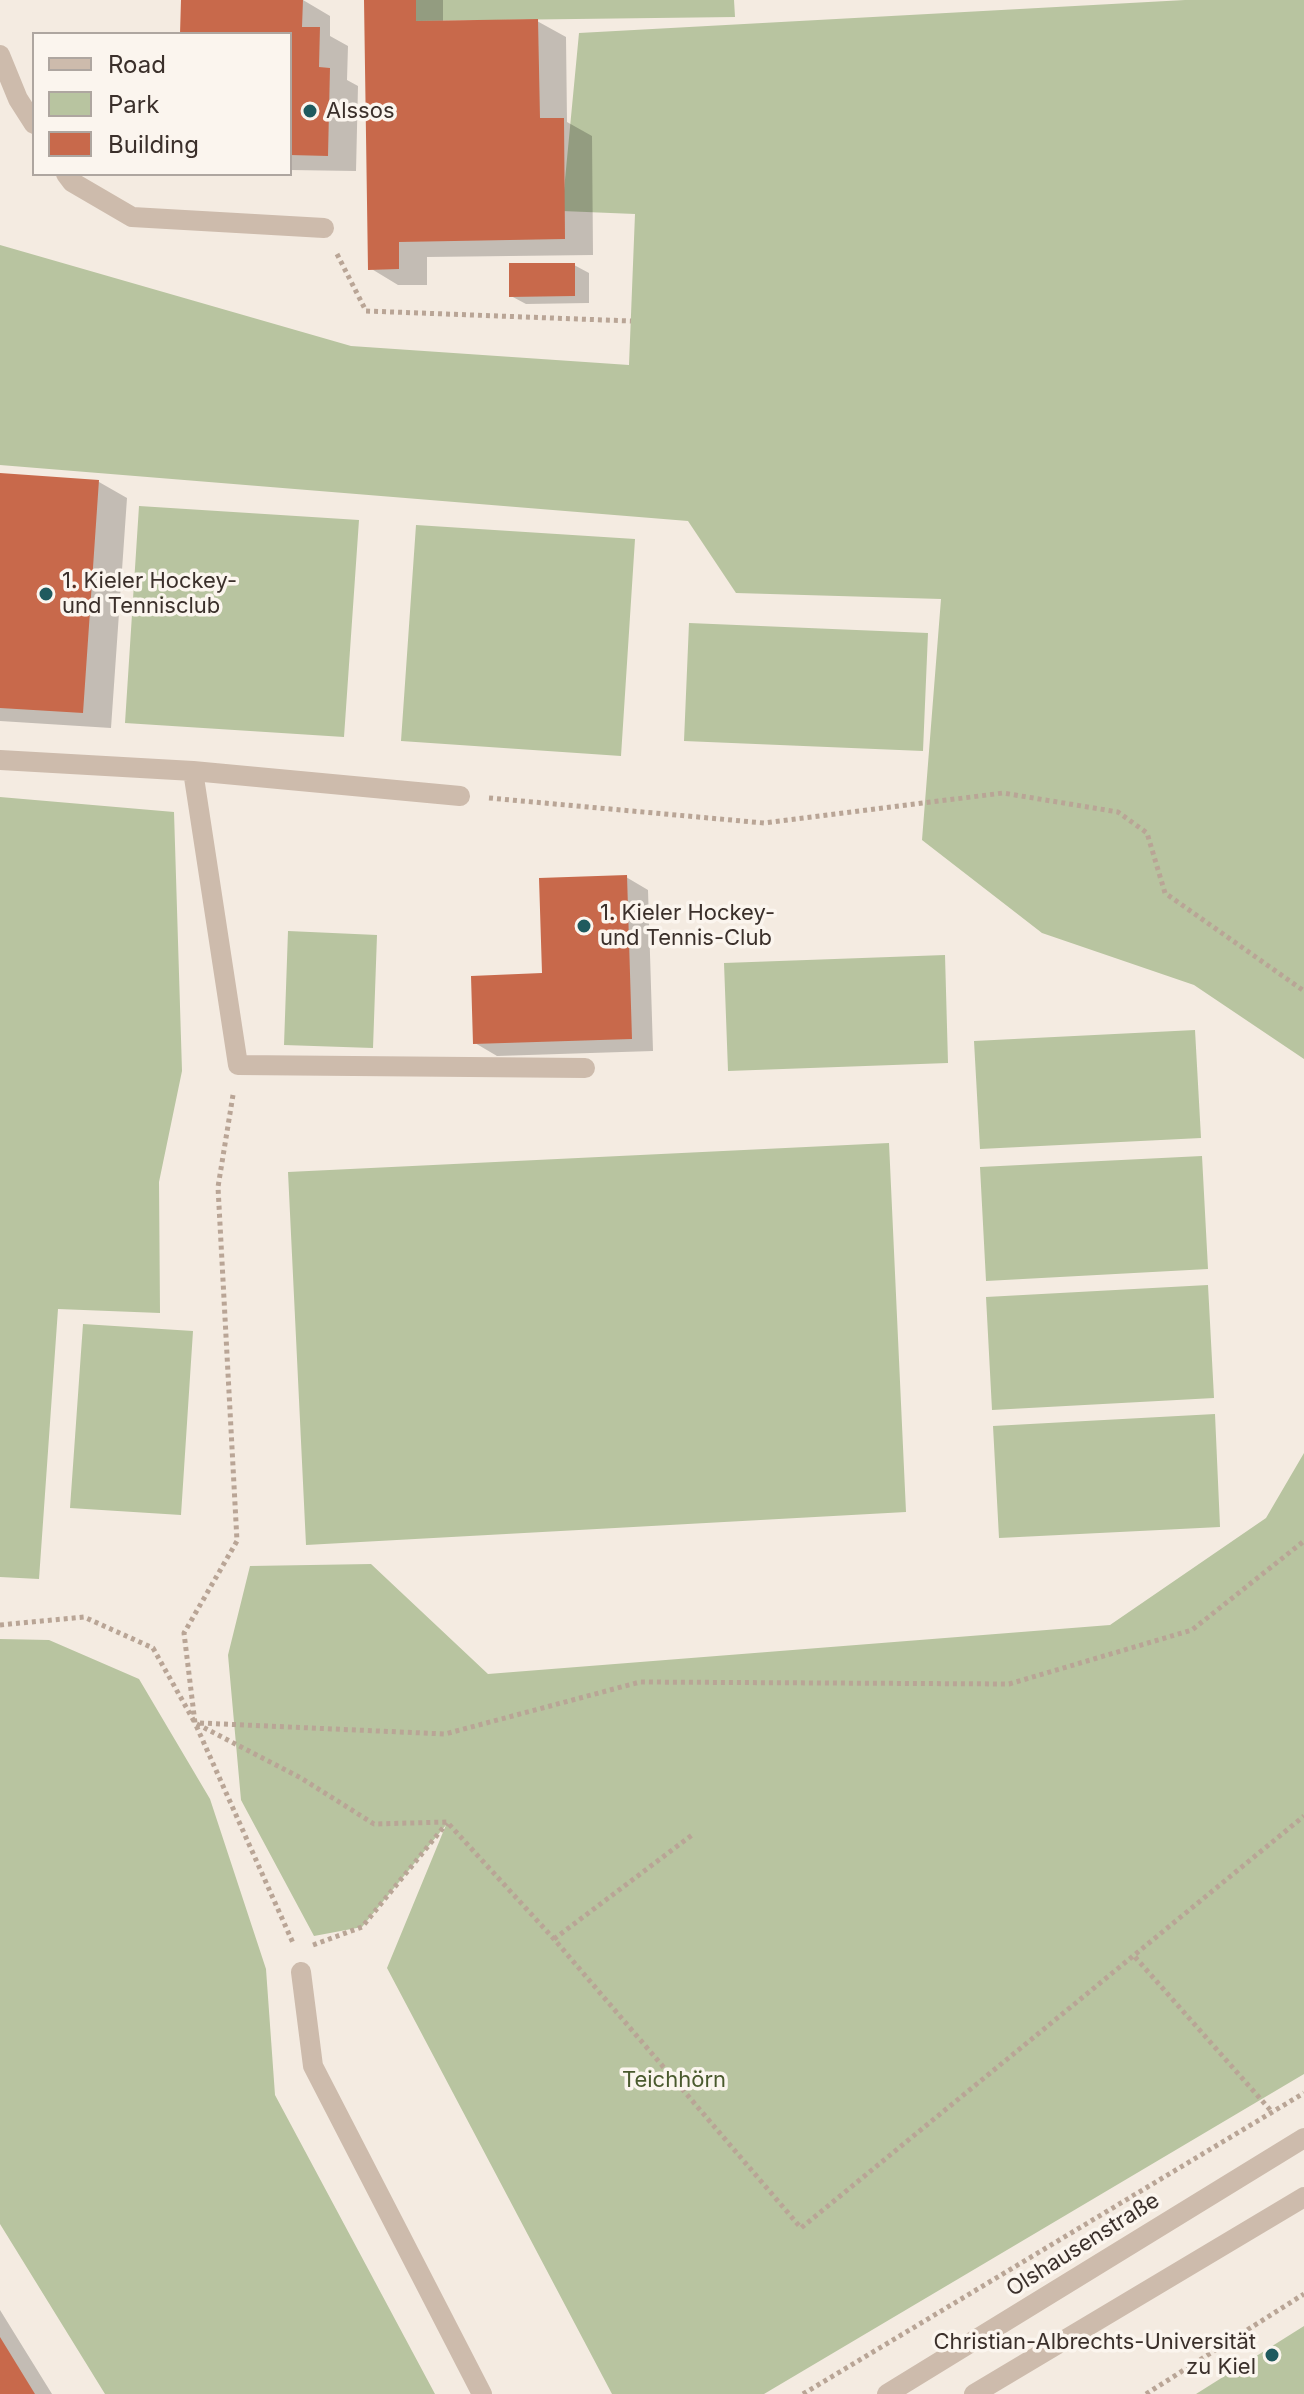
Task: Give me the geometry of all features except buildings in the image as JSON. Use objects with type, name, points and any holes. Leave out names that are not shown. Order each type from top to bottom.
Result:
[{"type":"street","points":[[0,55],[18,99],[32,121]]},
{"type":"street","points":[[68,176],[72,182],[132,217],[324,228]]},
{"type":"street","points":[[0,760],[193,771],[460,796]]},
{"type":"street","points":[[193,771],[238,1065],[585,1068]]},
{"type":"street","points":[[301,1972],[313,2066],[482,2394]]},
{"type":"street","name":"Olshausenstraße","points":[[887,2394],[1298,2141]]},
{"type":"street","points":[[974,2394],[1304,2197]]},
{"type":"path","points":[[324,228],[366,311],[631,321]]},
{"type":"path","points":[[460,796],[764,823],[1003,793],[1118,812],[1147,833],[1165,893],[1304,991]]},
{"type":"path","points":[[195,1723],[184,1633],[237,1541],[218,1187],[238,1065]]},
{"type":"path","points":[[195,1723],[445,1734],[640,1682],[1009,1684],[1192,1630],[1304,1541]]},
{"type":"path","points":[[0,1625],[84,1617],[153,1648],[195,1723],[292,1937],[301,1972]]},
{"type":"path","points":[[195,1723],[301,1778],[374,1824],[447,1822],[554,1939],[801,2228],[1304,1816]]},
{"type":"path","points":[[295,1951],[362,1927],[447,1822]]},
{"type":"path","points":[[554,1939],[692,1835]]},
{"type":"path","points":[[1135,1957],[1298,2141]]},
{"type":"path","points":[[803,2394],[1304,2093]]},
{"type":"path","points":[[1146,2394],[1304,2294]]},
{"type":"green space","points":[[416,0],[734,0],[735,17],[416,21]]},
{"type":"green space","points":[[1185,0],[1304,0],[1304,1059],[1194,985],[1042,933],[922,840],[941,599],[736,593],[688,521],[0,465],[0,245],[351,346],[629,365],[635,214],[562,211],[579,33]]},
{"type":"green space","points":[[139,506],[359,520],[344,737],[125,723]]},
{"type":"green space","points":[[416,525],[635,539],[621,756],[401,741]]},
{"type":"green space","points":[[689,623],[928,633],[923,751],[684,741]]},
{"type":"green space","points":[[0,797],[174,812],[182,1071],[159,1182],[160,1313],[58,1309],[39,1579],[0,1577]]},
{"type":"green space","points":[[288,931],[377,935],[373,1048],[284,1045]]},
{"type":"green space","points":[[945,955],[948,1063],[728,1071],[724,963]]},
{"type":"green space","points":[[1195,1030],[1201,1138],[980,1149],[974,1041]]},
{"type":"green space","points":[[889,1143],[906,1512],[306,1545],[288,1172]]},
{"type":"green space","points":[[1202,1156],[1208,1269],[986,1281],[980,1167]]},
{"type":"green space","points":[[1208,1285],[1214,1398],[992,1410],[986,1297]]},
{"type":"green space","points":[[83,1324],[193,1331],[181,1515],[70,1508]]},
{"type":"green space","points":[[1215,1414],[1220,1527],[999,1538],[993,1426]]},
{"type":"green space","name":"Teichhörn","points":[[1304,1453],[1304,2074],[764,2394],[612,2394],[387,1968],[446,1825],[362,1927],[314,1936],[241,1800],[228,1655],[250,1566],[371,1564],[488,1674],[1110,1625],[1266,1518]]},
{"type":"green space","points":[[0,1639],[49,1640],[139,1679],[210,1799],[266,1969],[275,2095],[435,2394],[105,2394],[0,2224]]},
{"type":"green space","name":"Christian-Albrechts-Universität zu Kiel","points":[[1304,2326],[1304,2394],[1196,2394]]},
{"type":"place","name":"Alssos","points":[[310,111]]},
{"type":"place","name":"1. Kieler Hockey- und Tennisclub","points":[[46,594]]},
{"type":"place","name":"1. Kieler Hockey- und Tennis-Club","points":[[584,926]]},
{"type":"place","name":"Christian-Albrechts-Universität zu Kiel","points":[[1272,2355]]}]
